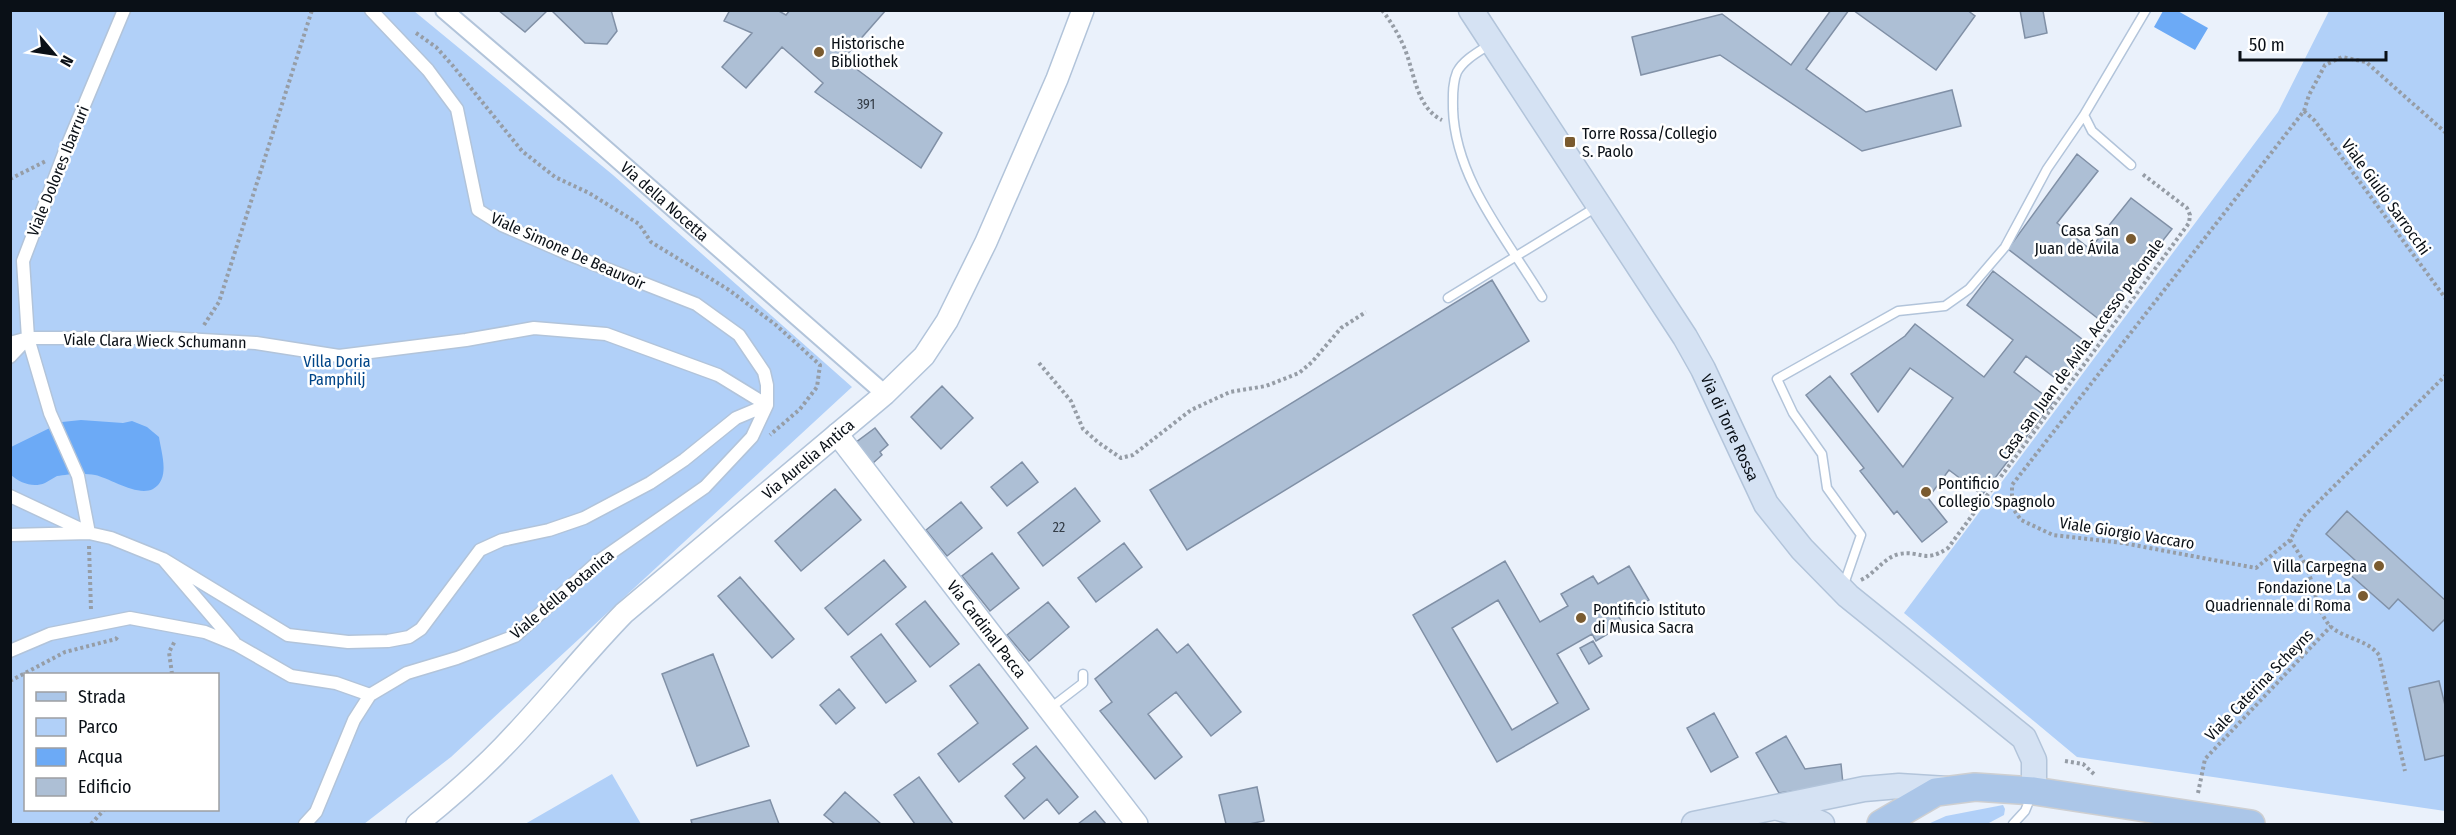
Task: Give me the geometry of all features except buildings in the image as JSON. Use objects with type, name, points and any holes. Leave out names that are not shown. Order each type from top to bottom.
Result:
[{"type":"main road","name":"Via di Torre Rossa","points":[[1472,10],[1694,353],[1766,504],[1802,549],[1845,593],[2024,738],[2031,749],[2034,760],[2034,791]]},
{"type":"main road","points":[[1694,825],[1882,786],[1936,793],[1975,787],[2034,791],[2201,820],[2245,824]]},
{"type":"main road","points":[[1881,825],[1936,793]]},
{"type":"main road","points":[[1900,825],[1908,812],[1936,793]]},
{"type":"main road","points":[[1778,808],[1797,813],[1822,825]]},
{"type":"street","name":"Viale Dolores Ibarruri","points":[[89,533],[78,476],[50,412],[28,338],[23,261],[65,151],[124,10]]},
{"type":"street","name":"Viale Simone De Beauvoir","points":[[371,10],[428,70],[457,109],[478,210],[502,225],[571,255],[696,304],[739,335],[764,372],[767,385],[767,405],[756,430]]},
{"type":"street","name":"Via della Nocetta","points":[[444,10],[885,394]]},
{"type":"street","name":"Via Aurelia Antica","points":[[417,825],[504,747],[624,613],[885,394],[924,356],[947,321],[1010,188],[1057,79],[1083,10]]},
{"type":"street","name":"Viale Clara Wieck Schumann","points":[[10,343],[28,338],[193,340],[256,343],[339,356],[466,340],[534,328],[606,334],[718,375],[767,405]]},
{"type":"street","points":[[10,357],[28,338]]},
{"type":"street","points":[[10,496],[89,533],[111,538],[162,559],[288,635],[348,642],[388,641],[409,638],[421,629],[480,550],[502,540],[549,530],[584,518],[650,483],[684,460],[736,418],[767,405]]},
{"type":"street","name":"Viale della Botanica","points":[[370,694],[407,673],[457,658],[515,636],[599,561],[705,487],[756,430]]},
{"type":"street","name":"Via Cardinal Pacca","points":[[837,435],[1137,825]]},
{"type":"street","points":[[10,535],[89,533]]},
{"type":"street","points":[[162,559],[237,645]]},
{"type":"street","points":[[10,651],[50,634],[130,618],[205,632],[237,645],[291,676],[336,683],[370,694],[354,720],[316,812],[305,825]]},
{"type":"lane","points":[[1845,593],[1861,535],[1827,488],[1822,454],[1793,413],[1777,379],[1898,310],[1945,306],[1969,288],[2005,247],[2047,169],[2084,115],[2146,10]]},
{"type":"lane","points":[[1493,43],[1468,60],[1458,72],[1453,94],[1454,125],[1459,153],[1483,202],[1542,297]]},
{"type":"lane","points":[[2084,115],[2092,131],[2131,165]]},
{"type":"lane","points":[[1448,298],[1599,206]]},
{"type":"lane","points":[[1049,710],[1083,683],[1083,674]]},
{"type":"lane","points":[[2013,825],[2025,811],[2034,791]]},
{"type":"path","points":[[193,340],[219,302],[312,10]]},
{"type":"path","points":[[1382,10],[1396,30],[1422,99],[1432,115],[1454,125]]},
{"type":"path","points":[[411,29],[436,47],[522,151],[555,177],[639,224],[651,242],[729,290],[776,325],[820,365],[817,387],[800,409],[764,440],[742,447]]},
{"type":"path","name":"Viale Giorgio Vaccaro","points":[[2445,132],[2366,62],[2342,57],[2325,65],[2308,95],[2304,111],[2012,485],[2012,507],[2021,520],[2053,535],[2123,543],[2256,568],[2290,540],[2303,517],[2445,375]]},
{"type":"path","name":"Viale Giulio Sarrocchi","points":[[2304,111],[2315,121],[2445,299]]},
{"type":"path","points":[[10,179],[65,151]]},
{"type":"path","name":"Casa san Juan de Avila. Accesso pedonale","points":[[1845,593],[1860,580],[1872,575],[1885,559],[1900,554],[1921,557],[1936,556],[1948,548],[2188,223],[2190,215],[2187,208],[2131,165]]},
{"type":"path","points":[[1039,363],[1071,401],[1083,429],[1121,458],[1133,455],[1191,410],[1230,392],[1266,386],[1299,373],[1312,362],[1341,328],[1366,312]]},
{"type":"path","points":[[89,533],[92,625]]},
{"type":"path","points":[[2290,540],[2307,567],[2320,611],[2331,626],[2367,645],[2379,655],[2405,771]]},
{"type":"path","points":[[25,673],[65,652],[116,639],[130,618]]},
{"type":"path","name":"Viale Caterina Scheyns","points":[[2201,820],[2205,759],[2331,626]]},
{"type":"path","points":[[172,673],[169,652],[183,627]]},
{"type":"path","points":[[10,681],[24,674]]},
{"type":"path","points":[[2065,761],[2083,764],[2094,774]]},
{"type":"path","points":[[91,825],[103,811]]},
{"type":"green space","name":"Villa Doria Pamphilj","points":[[11,11],[414,11],[613,175],[852,387],[451,757],[364,824],[11,824]]},
{"type":"green space","name":"Villa Carpegna","points":[[2329,11],[2445,11],[2445,811],[2077,757],[1904,613],[2278,112]]},
{"type":"green space","points":[[612,774],[641,824],[525,824]]},
{"type":"green space","points":[[2003,805],[2004,815],[1987,824],[1928,824],[1946,816]]},
{"type":"water","points":[[2176,10],[2208,28],[2195,50],[2154,27],[2163,11]]},
{"type":"water","points":[[81,420],[123,423],[132,421],[147,427],[159,437],[164,465],[159,485],[147,491],[139,491],[95,475],[71,474],[31,485],[11,475],[10,448],[62,422]]},
{"type":"place","name":"Historische Bibliothek","points":[[819,52]]},
{"type":"place","name":"Torre Rossa/Collegio S. Paolo","points":[[1570,142]]},
{"type":"place","name":"Casa San Juan de Ávila","points":[[2131,239]]},
{"type":"place","name":"Pontificio Collegio Spagnolo","points":[[1926,492]]},
{"type":"place","name":"Villa Carpegna","points":[[2379,566]]},
{"type":"place","name":"Fondazione La Quadriennale di Roma","points":[[2363,596]]},
{"type":"place","name":"Pontificio Istituto di Musica Sacra","points":[[1581,618]]}]
